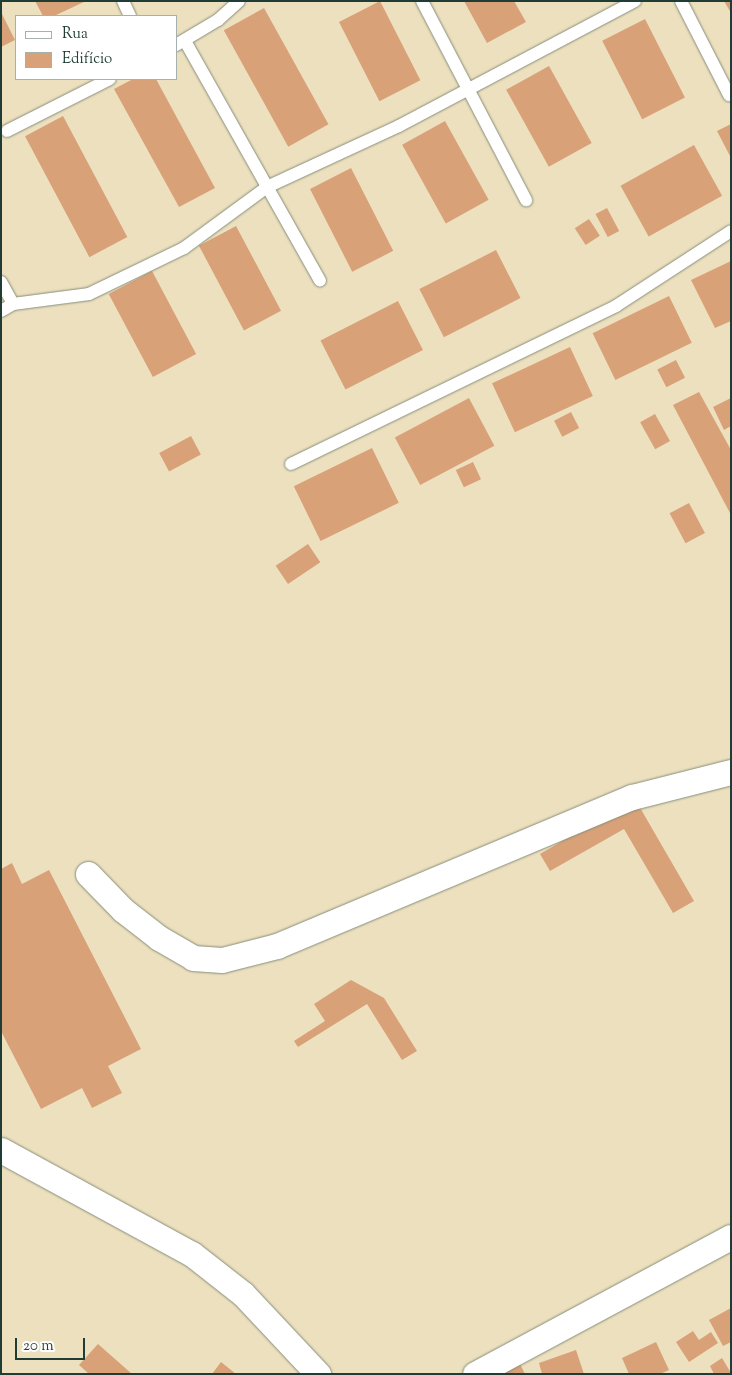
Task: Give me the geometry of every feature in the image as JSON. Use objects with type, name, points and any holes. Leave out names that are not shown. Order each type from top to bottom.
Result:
[{"type":"street","points":[[88,874],[123,910],[159,938],[193,958],[222,960],[276,946],[632,798],[731,772]]},
{"type":"street","points":[[1,1150],[192,1254],[243,1294],[318,1374]]},
{"type":"street","points":[[475,1374],[731,1237]]},
{"type":"lane","points":[[123,1],[130,15]]},
{"type":"lane","points":[[239,1],[218,20],[181,43],[267,187],[320,281]]},
{"type":"lane","points":[[422,1],[526,200]]},
{"type":"lane","points":[[1,311],[13,304],[89,294],[184,248],[267,187],[469,90],[635,1]]},
{"type":"lane","points":[[681,1],[729,95]]},
{"type":"lane","points":[[6,131],[108,80]]},
{"type":"lane","points":[[290,464],[616,306],[731,231]]},
{"type":"lane","points":[[1,282],[13,304]]},
{"type":"building","points":[[35,1],[86,1],[56,15],[42,15]]},
{"type":"building","points":[[380,1],[420,80],[379,101],[339,22]]},
{"type":"building","points":[[464,1],[514,1],[526,22],[487,43]]},
{"type":"building","points":[[724,1],[731,1],[731,13]]},
{"type":"building","points":[[264,8],[328,124],[288,147],[224,30]]},
{"type":"building","points":[[1,12],[15,40],[1,47]]},
{"type":"building","points":[[645,19],[685,97],[642,119],[602,41]]},
{"type":"building","points":[[549,66],[592,143],[549,167],[506,90]]},
{"type":"building","points":[[131,80],[157,80],[215,188],[179,207],[114,89]]},
{"type":"building","points":[[63,116],[127,237],[89,257],[25,136]]},
{"type":"building","points":[[445,121],[489,200],[446,223],[402,145]]},
{"type":"building","points":[[731,124],[731,158],[717,131]]},
{"type":"building","points":[[694,145],[722,196],[649,236],[621,186]]},
{"type":"building","points":[[351,168],[393,251],[352,272],[310,189]]},
{"type":"building","points":[[607,208],[619,231],[608,237],[596,214]]},
{"type":"building","points":[[589,219],[600,236],[586,245],[575,228]]},
{"type":"building","points":[[236,226],[281,311],[244,330],[199,246]]},
{"type":"building","points":[[496,250],[521,298],[444,337],[419,289]]},
{"type":"building","points":[[731,261],[731,321],[715,328],[691,280]]},
{"type":"building","points":[[152,271],[196,354],[153,377],[109,294]]},
{"type":"building","points":[[669,296],[692,343],[615,380],[593,333]]},
{"type":"building","points":[[398,301],[423,350],[345,390],[320,340]]},
{"type":"building","points":[[570,347],[593,396],[515,432],[492,383]]},
{"type":"building","points":[[676,360],[685,378],[666,387],[657,370]]},
{"type":"building","points":[[699,392],[731,450],[731,515],[673,405]]},
{"type":"building","points":[[469,398],[494,446],[420,485],[395,437]]},
{"type":"building","points":[[731,398],[731,426],[724,430],[713,407]]},
{"type":"building","points":[[571,412],[579,428],[562,437],[554,421]]},
{"type":"building","points":[[655,414],[670,441],[655,449],[640,422]]},
{"type":"building","points":[[191,436],[201,455],[169,471],[159,453]]},
{"type":"building","points":[[372,448],[399,503],[321,541],[294,486]]},
{"type":"building","points":[[473,462],[481,479],[464,487],[456,470]]},
{"type":"building","points":[[689,503],[705,533],[686,543],[670,513]]},
{"type":"building","points":[[308,544],[320,562],[288,584],[276,566]]},
{"type":"building","points":[[635,799],[694,901],[673,913],[624,829],[550,871],[540,854]]},
{"type":"building","points":[[12,863],[22,884],[49,870],[141,1049],[108,1066],[122,1093],[92,1108],[82,1088],[41,1109],[1,1031],[1,869]]},
{"type":"building","points":[[351,980],[384,998],[417,1051],[402,1060],[367,1004],[298,1047],[294,1041],[325,1021],[314,1004]]},
{"type":"building","points":[[731,1308],[731,1342],[723,1346],[709,1320]]},
{"type":"building","points":[[693,1331],[699,1340],[711,1332],[718,1343],[689,1362],[676,1342]]},
{"type":"building","points":[[656,1342],[669,1370],[660,1374],[629,1374],[622,1358]]},
{"type":"building","points":[[98,1344],[132,1374],[89,1374],[79,1365]]},
{"type":"building","points":[[576,1350],[584,1374],[542,1374],[539,1363]]},
{"type":"building","points":[[722,1358],[731,1374],[714,1374],[710,1366]]},
{"type":"building","points":[[221,1362],[236,1374],[212,1374]]},
{"type":"building","points":[[520,1364],[525,1374],[502,1374]]}]
